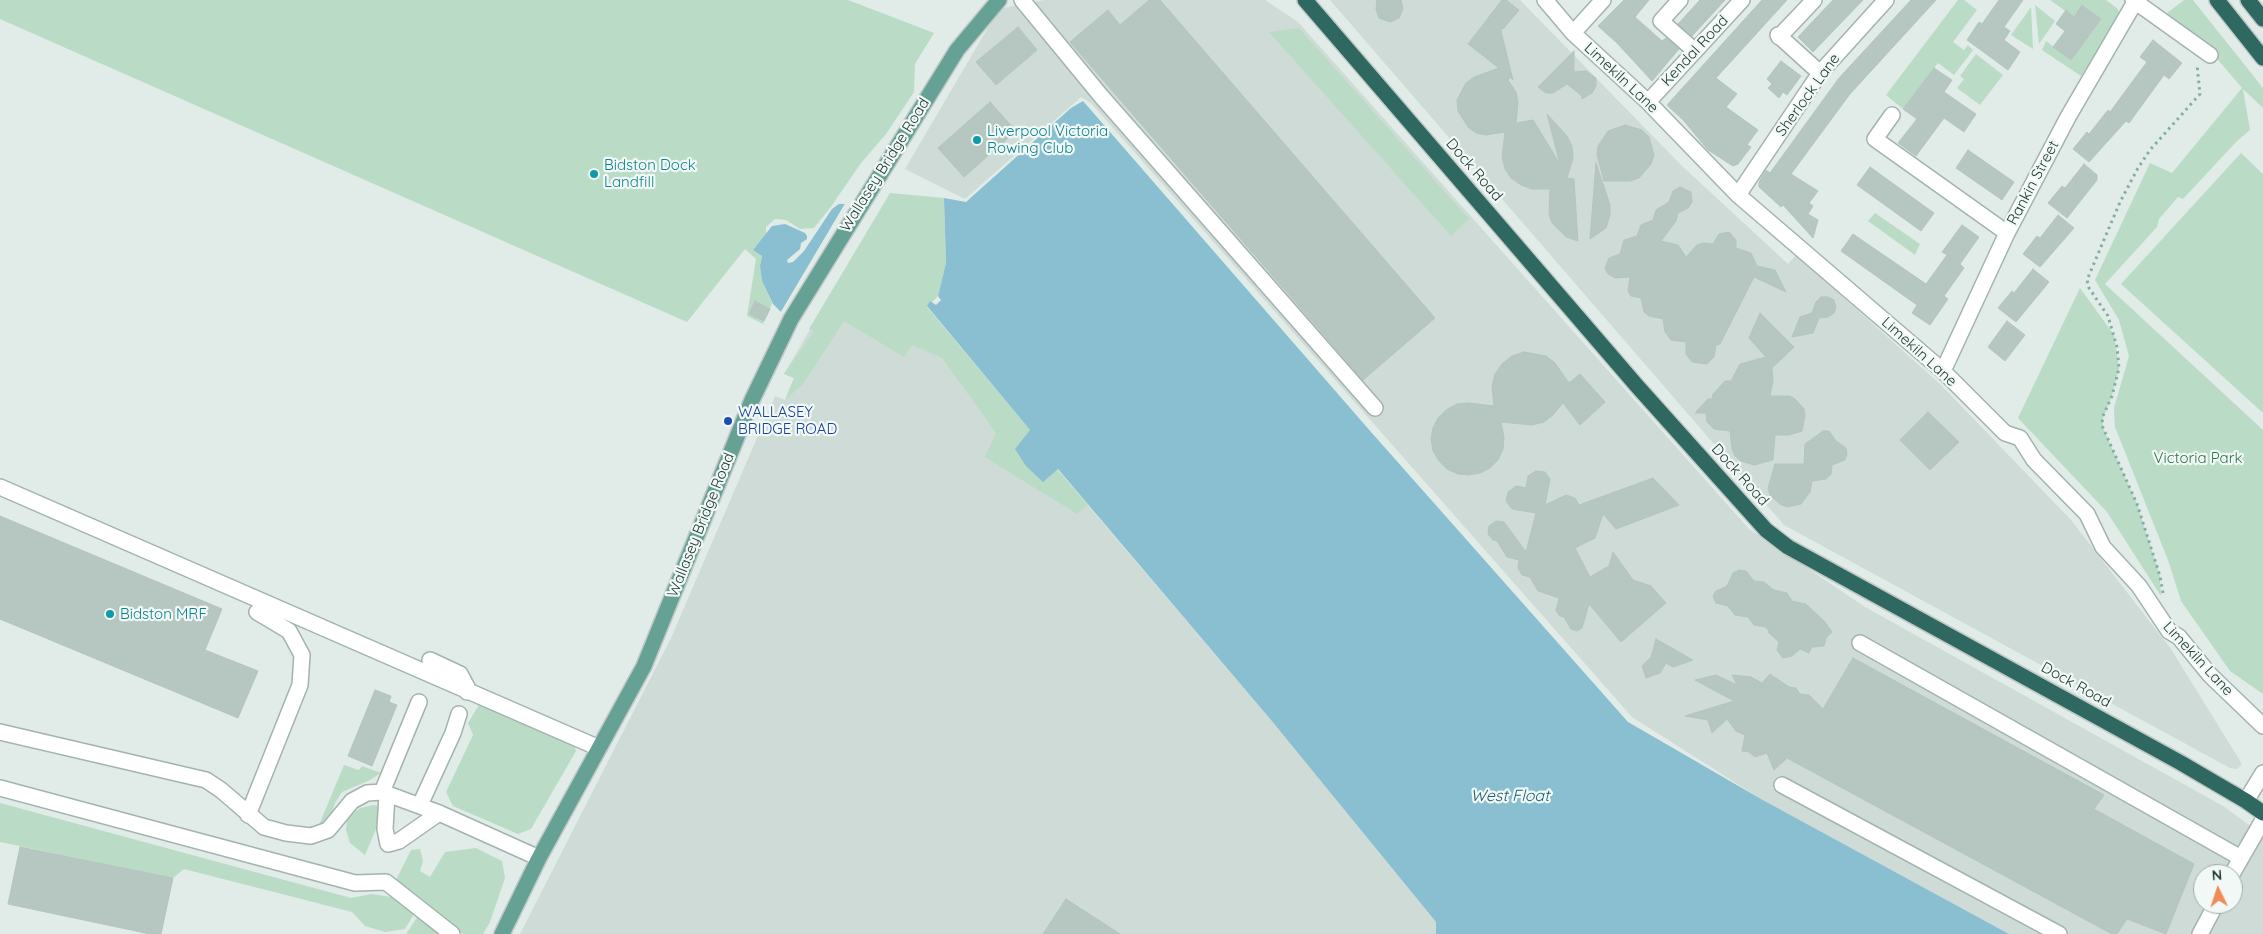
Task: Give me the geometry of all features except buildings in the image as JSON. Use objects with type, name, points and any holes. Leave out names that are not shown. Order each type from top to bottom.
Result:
[{"type":"highway","name":"Dock Road","points":[[1294,0],[1309,5],[1637,386],[1766,530],[1788,547],[2246,801],[2263,813]]},
{"type":"highway","points":[[2217,0],[2263,58]]},
{"type":"highway","points":[[2248,0],[2263,19]]},
{"type":"main road","name":"Wallasey Bridge Road","points":[[502,934],[539,858],[644,666],[752,400],[791,319],[957,50],[999,0]]},
{"type":"street","points":[[1022,0],[1102,96],[1375,408]]},
{"type":"street","name":"Limekiln Lane","points":[[1545,0],[1574,33],[1648,102],[1738,195],[1943,371],[2005,433],[2020,438],[2034,460],[2087,514],[2103,546],[2139,586],[2170,631],[2179,637],[2210,675],[2263,726]]},
{"type":"street","points":[[1574,33],[1603,0]]},
{"type":"street","points":[[1680,0],[1661,21],[1695,51]]},
{"type":"street","name":"Kendal Road","points":[[1648,102],[1742,0]]},
{"type":"street","points":[[1814,0],[1779,36],[1820,73]]},
{"type":"street","name":"Sherlock Lane","points":[[1738,195],[1820,73],[1886,0]]},
{"type":"street","points":[[2134,1],[2210,55]]},
{"type":"street","name":"Rankin Street","points":[[1943,371],[2007,233],[2068,117],[2134,1]]},
{"type":"street","points":[[1892,115],[1875,140],[2007,233]]},
{"type":"street","points":[[0,487],[599,748]]},
{"type":"street","points":[[248,815],[300,685],[302,655],[289,631],[257,612]]},
{"type":"street","points":[[1860,643],[2241,858]]},
{"type":"street","points":[[430,660],[460,674],[467,687],[467,692]]},
{"type":"street","points":[[420,702],[384,793],[385,829],[388,844],[399,841],[439,812]]},
{"type":"street","points":[[420,805],[453,733],[459,714]]},
{"type":"street","points":[[0,732],[206,780],[221,790],[264,827],[286,833],[311,836],[328,830],[352,800],[367,793],[384,793],[439,812],[539,858]]},
{"type":"street","points":[[2246,801],[2263,773]]},
{"type":"street","points":[[1782,785],[2059,934]]},
{"type":"street","points":[[0,788],[355,884],[386,882],[452,934]]},
{"type":"street","points":[[2238,864],[2263,820]]},
{"type":"street","points":[[2200,934],[2211,914]]},
{"type":"path","points":[[2163,594],[2160,576],[2137,504],[2103,428],[2102,418],[2112,396],[2119,368],[2117,347],[2108,316],[2089,288],[2087,280],[2120,202],[2138,168],[2150,150],[2200,94],[2196,45]]},
{"type":"shaded area","points":[[1044,0],[1265,0],[1298,22],[1749,529],[1865,607],[2223,806],[2263,835],[2263,934],[2009,934],[1761,799],[1632,717],[1092,104],[1081,97],[965,199],[905,169],[999,9]]},
{"type":"shaded area","points":[[1330,0],[1520,0],[1681,165],[1788,264],[1796,255],[1940,384],[2071,520],[2171,649],[2242,764],[2237,769],[2230,768],[1784,525]]},
{"type":"shaded area","points":[[850,261],[1057,469],[1271,720],[1436,922],[1436,934],[520,934],[671,638],[775,396],[785,400],[794,378],[784,374]]},
{"type":"green space","name":"Bidston Dock Landfill","points":[[0,0],[848,0],[934,33],[915,64],[914,92],[886,134],[861,163],[814,228],[800,229],[786,220],[775,219],[766,227],[766,234],[753,250],[762,256],[760,266],[762,281],[772,303],[770,309],[755,301],[749,314],[764,321],[763,324],[747,316],[756,259],[745,249],[687,322],[0,19]]},
{"type":"green space","points":[[1958,0],[1964,0],[1977,10],[1953,42],[1964,50],[1968,45],[1973,50],[1954,75],[1938,63],[1903,109],[1886,95]]},
{"type":"green space","points":[[2050,0],[2106,0],[2118,9],[2119,17],[2081,76],[2042,50],[2046,41],[2071,60],[2101,19],[2083,5],[2074,17]]},
{"type":"green space","name":"Victoria Park","points":[[2184,0],[2193,0],[2263,88],[2263,108],[2243,89],[2250,130],[2237,141],[2183,199],[2178,197],[2159,219],[2157,227],[2105,284],[2263,430],[2263,694],[2230,671],[2181,601],[2168,560],[2115,427],[2114,408],[2129,356],[2119,320],[2095,280],[2150,163],[2172,173],[2242,88],[2202,41],[2167,13]]},
{"type":"green space","points":[[2035,5],[2055,21],[2039,44]]},
{"type":"green space","points":[[2031,7],[2033,49],[2011,35]]},
{"type":"green space","points":[[1299,28],[1469,219],[1451,236],[1269,32]]},
{"type":"green space","points":[[1976,54],[2003,75],[1980,105],[1957,88],[1964,79],[1960,76]]},
{"type":"green space","points":[[2241,153],[2263,174],[2263,413],[2121,284]]},
{"type":"green space","points":[[890,193],[944,198],[946,263],[938,296],[927,307],[1030,430],[1057,469],[1088,505],[1077,514],[985,457],[996,433],[942,358],[912,345],[904,357],[844,321],[803,384],[785,400],[794,378],[784,374],[814,331],[809,329]]},
{"type":"green space","points":[[1875,213],[1920,244],[1915,255],[1868,221]]},
{"type":"green space","points":[[2080,288],[2114,335],[2119,368],[2112,396],[2103,418],[2103,428],[2137,504],[2160,576],[2161,596],[2107,512],[2018,418]]},
{"type":"green space","points":[[479,705],[574,745],[576,751],[531,829],[518,834],[453,806],[446,792],[473,735],[468,723]]},
{"type":"green space","points":[[344,765],[359,770],[362,766],[381,773],[342,792],[335,803],[329,821],[319,825]]},
{"type":"green space","points":[[0,803],[351,898],[372,894],[397,898],[414,914],[405,929],[385,932],[365,926],[352,912],[184,869],[173,878],[0,842]]},
{"type":"green space","points":[[374,805],[385,808],[365,855],[350,843],[346,830],[347,819],[360,808]]},
{"type":"green space","points":[[476,848],[502,861],[505,878],[490,922],[483,934],[463,934],[395,882],[411,850],[420,849],[423,861],[420,871],[430,877],[445,852]]},
{"type":"green space","points":[[418,916],[442,934],[406,934]]},
{"type":"water","name":"West Float","points":[[1083,101],[1371,432],[1628,722],[1761,799],[2009,934],[1436,934],[1436,922],[1271,720],[1058,469],[1043,482],[1026,466],[1015,449],[1030,430],[927,306],[930,301],[936,305],[941,300],[938,296],[946,263],[944,198],[966,202],[1071,108]]},
{"type":"water","points":[[839,204],[845,204],[781,312],[773,304],[762,281],[760,266],[762,256],[753,250],[772,226],[785,224],[805,233],[807,236],[807,239],[801,243],[800,249],[787,260],[788,263],[793,262],[804,251],[832,209]]},
{"type":"pier","points":[[846,202],[847,205],[783,313],[781,312]]},
{"type":"place","name":"Liverpool Victoria Rowing Club","points":[[977,140]]},
{"type":"place","name":"Bidston Dock Landfill","points":[[594,174]]},
{"type":"place","name":"WALLASEY BRIDGE ROAD","points":[[728,421]]},
{"type":"place","name":"Bidston MRF","points":[[110,614]]}]
